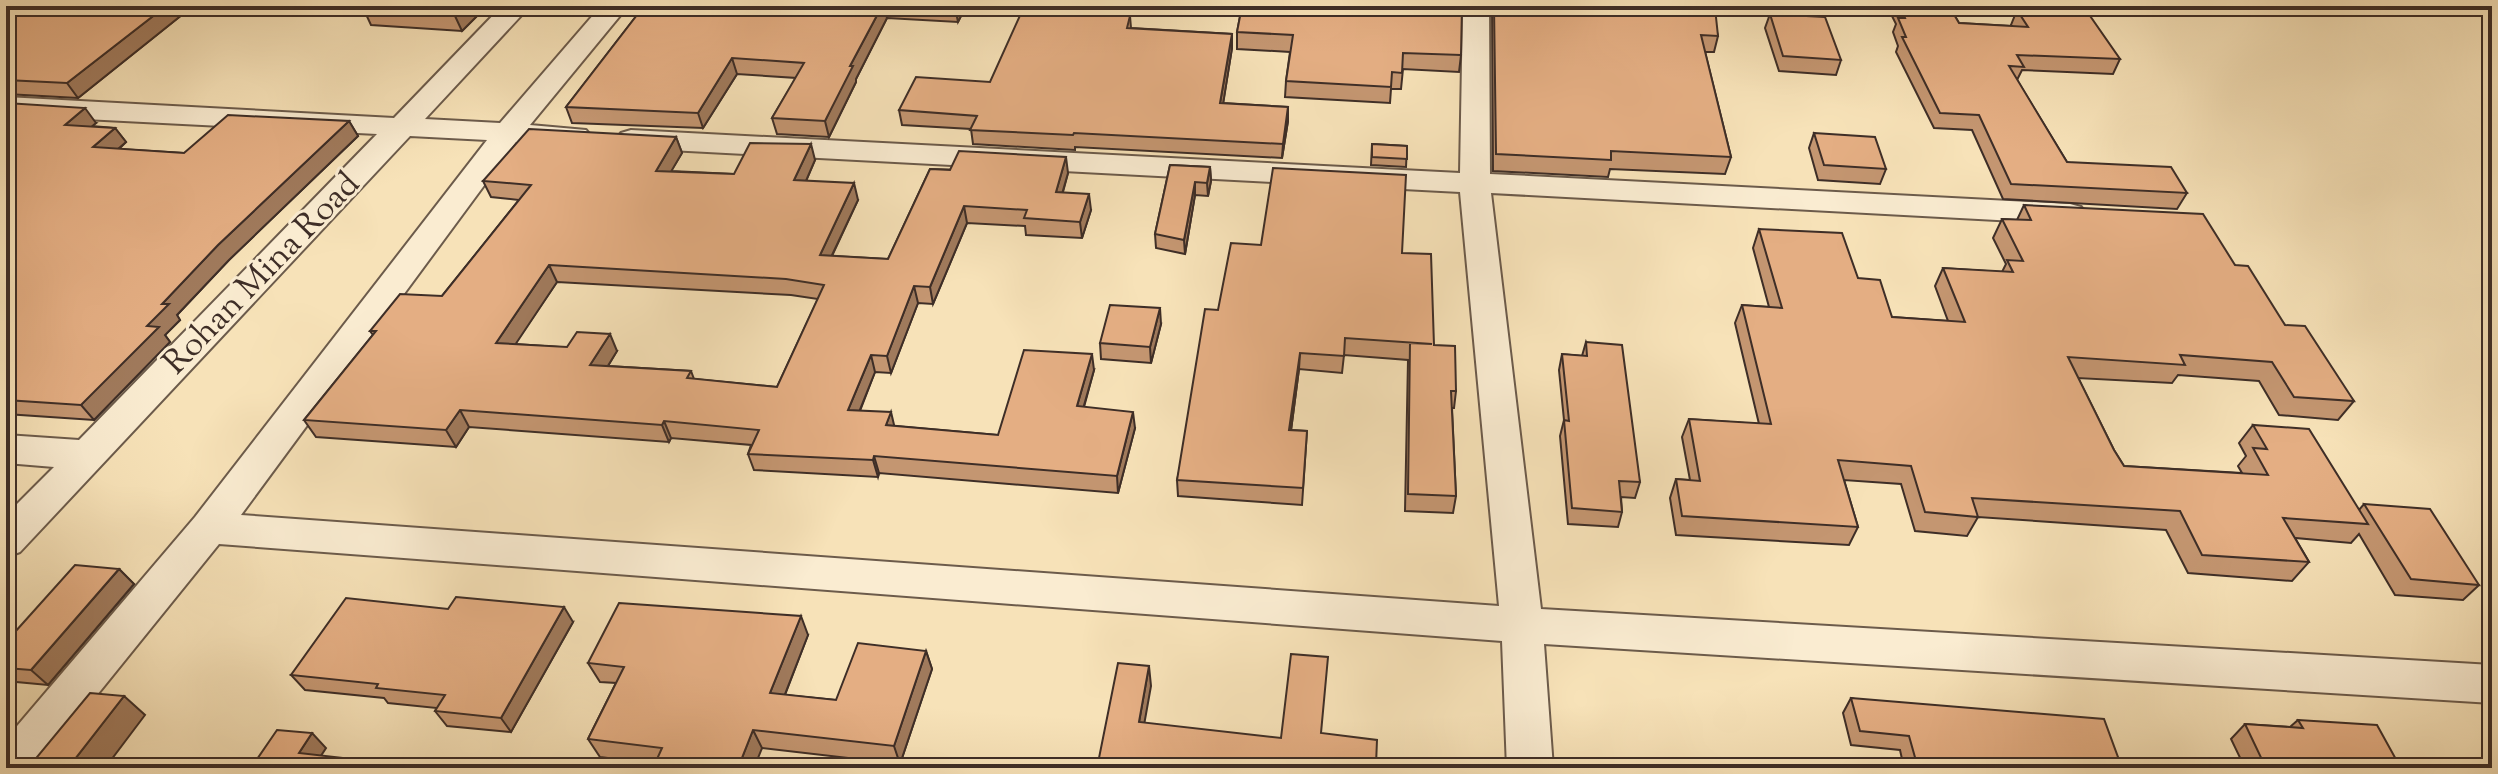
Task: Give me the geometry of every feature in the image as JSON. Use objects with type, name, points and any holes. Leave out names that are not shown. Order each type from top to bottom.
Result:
[{"type":"street","name":"Rohan Mina Road","points":[[6,541],[517,6]]},
{"type":"street","points":[[10,768],[209,528],[508,132],[615,6]]},
{"type":"street","points":[[1476,6],[1475,185],[1522,625],[1530,768]]},
{"type":"street","points":[[6,106],[2093,215]]},
{"type":"street","points":[[6,449],[86,455]]},
{"type":"street","points":[[209,528],[1522,625],[2492,684]]},
{"type":"building","points":[[6,6],[166,6],[67,83],[6,80],[6,46],[11,42],[6,42]]},
{"type":"building","points":[[368,6],[466,6],[455,16],[364,10]]},
{"type":"building","points":[[644,6],[882,6],[825,121],[772,118],[804,63],[732,58],[698,113],[566,107]]},
{"type":"building","points":[[1242,6],[1462,6],[1461,55],[1403,53],[1402,73],[1392,72],[1391,87],[1286,81],[1293,35],[1237,32]]},
{"type":"building","points":[[1494,6],[1715,8],[1718,36],[1701,35],[1731,157],[1611,151],[1611,160],[1496,154]]},
{"type":"building","points":[[1900,6],[1949,6],[1959,23],[2028,27],[2017,10],[2088,13],[2120,59],[2017,55],[2024,67],[2009,66],[2067,162],[2171,167],[2187,193],[2011,184],[1979,115],[1940,113],[1902,37],[1906,37],[1898,18],[1905,18]]},
{"type":"building","points":[[1022,11],[1130,16],[1127,28],[1232,34],[1220,103],[1288,107],[1283,144],[970,130],[977,116],[899,110],[916,77],[990,82]]},
{"type":"building","points":[[1770,14],[1825,17],[1841,60],[1783,56]]},
{"type":"building","points":[[6,103],[85,108],[65,125],[115,128],[93,147],[184,153],[228,115],[349,121],[218,245],[162,304],[169,304],[147,326],[159,327],[81,405],[6,400]]},
{"type":"building","points":[[529,129],[676,137],[656,171],[734,174],[750,143],[811,144],[794,180],[854,183],[820,255],[888,259],[930,169],[950,170],[959,151],[1066,157],[1056,192],[1089,194],[1080,222],[1024,218],[1027,210],[964,206],[930,287],[914,286],[887,356],[871,355],[848,410],[891,412],[886,425],[998,435],[1024,350],[1092,354],[1077,406],[1133,412],[1117,476],[874,456],[873,460],[748,454],[759,430],[664,421],[662,425],[460,410],[446,430],[304,420],[376,331],[370,331],[400,294],[442,296],[531,185],[483,181]],"holes":[[[549,265],[786,279],[824,285],[777,387],[687,378],[691,371],[590,365],[610,334],[577,332],[567,347],[496,343]]]},
{"type":"building","points":[[1814,133],[1875,137],[1886,169],[1824,165]]},
{"type":"building","points":[[1372,144],[1407,146],[1407,159],[1372,157]]},
{"type":"building","points":[[1170,165],[1210,167],[1207,183],[1195,182],[1184,240],[1155,234]]},
{"type":"building","points":[[1273,168],[1406,175],[1402,253],[1431,254],[1434,345],[1455,346],[1456,391],[1451,391],[1456,496],[1408,494],[1410,343],[1432,344],[1345,338],[1344,356],[1300,353],[1289,430],[1307,431],[1303,488],[1177,480],[1205,309],[1218,310],[1231,243],[1261,245]]},
{"type":"building","points":[[2024,205],[2203,214],[2235,265],[2248,266],[2285,325],[2305,326],[2354,401],[2294,397],[2272,362],[2180,355],[2185,365],[2068,357],[2124,466],[2268,475],[2253,448],[2267,449],[2253,425],[2309,429],[2368,524],[2283,518],[2309,562],[2202,555],[2180,511],[1972,498],[1978,517],[1925,512],[1911,466],[1838,460],[1858,527],[1682,516],[1676,479],[1700,481],[1689,419],[1771,424],[1742,305],[1782,308],[1759,229],[1842,233],[1858,278],[1880,280],[1892,317],[1965,322],[1943,268],[2013,272],[2007,260],[2023,261],[2002,219],[2031,220]]},
{"type":"building","points":[[1110,305],[1160,308],[1150,347],[1100,343]]},
{"type":"building","points":[[1586,342],[1622,345],[1640,482],[1619,481],[1622,512],[1572,508],[1564,420],[1569,421],[1562,354],[1587,356]]},
{"type":"building","points":[[2364,504],[2430,509],[2479,585],[2411,579]]},
{"type":"building","points":[[75,565],[119,569],[31,670],[6,668],[6,642]]},
{"type":"building","points":[[456,597],[564,607],[501,718],[435,711],[445,695],[291,675],[346,598],[448,609]]},
{"type":"building","points":[[619,603],[801,616],[770,693],[836,700],[858,643],[926,651],[894,746],[753,730],[738,768],[653,768],[662,748],[588,739],[624,667],[588,663]]},
{"type":"building","points":[[1291,654],[1328,657],[1321,733],[1377,740],[1376,765],[1401,768],[1097,768],[1118,663],[1149,666],[1139,722],[1281,738]]},
{"type":"building","points":[[90,693],[124,696],[68,768],[28,768]]},
{"type":"building","points":[[1851,698],[2104,719],[2122,768],[1918,768],[1909,736],[1860,731]]},
{"type":"building","points":[[2298,720],[2377,725],[2398,763],[2352,760],[2356,768],[2266,768],[2245,724],[2303,728]]},
{"type":"building","points":[[277,730],[312,733],[299,753],[361,760],[356,768],[251,768]]},
{"type":"building","points":[[918,761],[1002,768],[916,768]]}]
